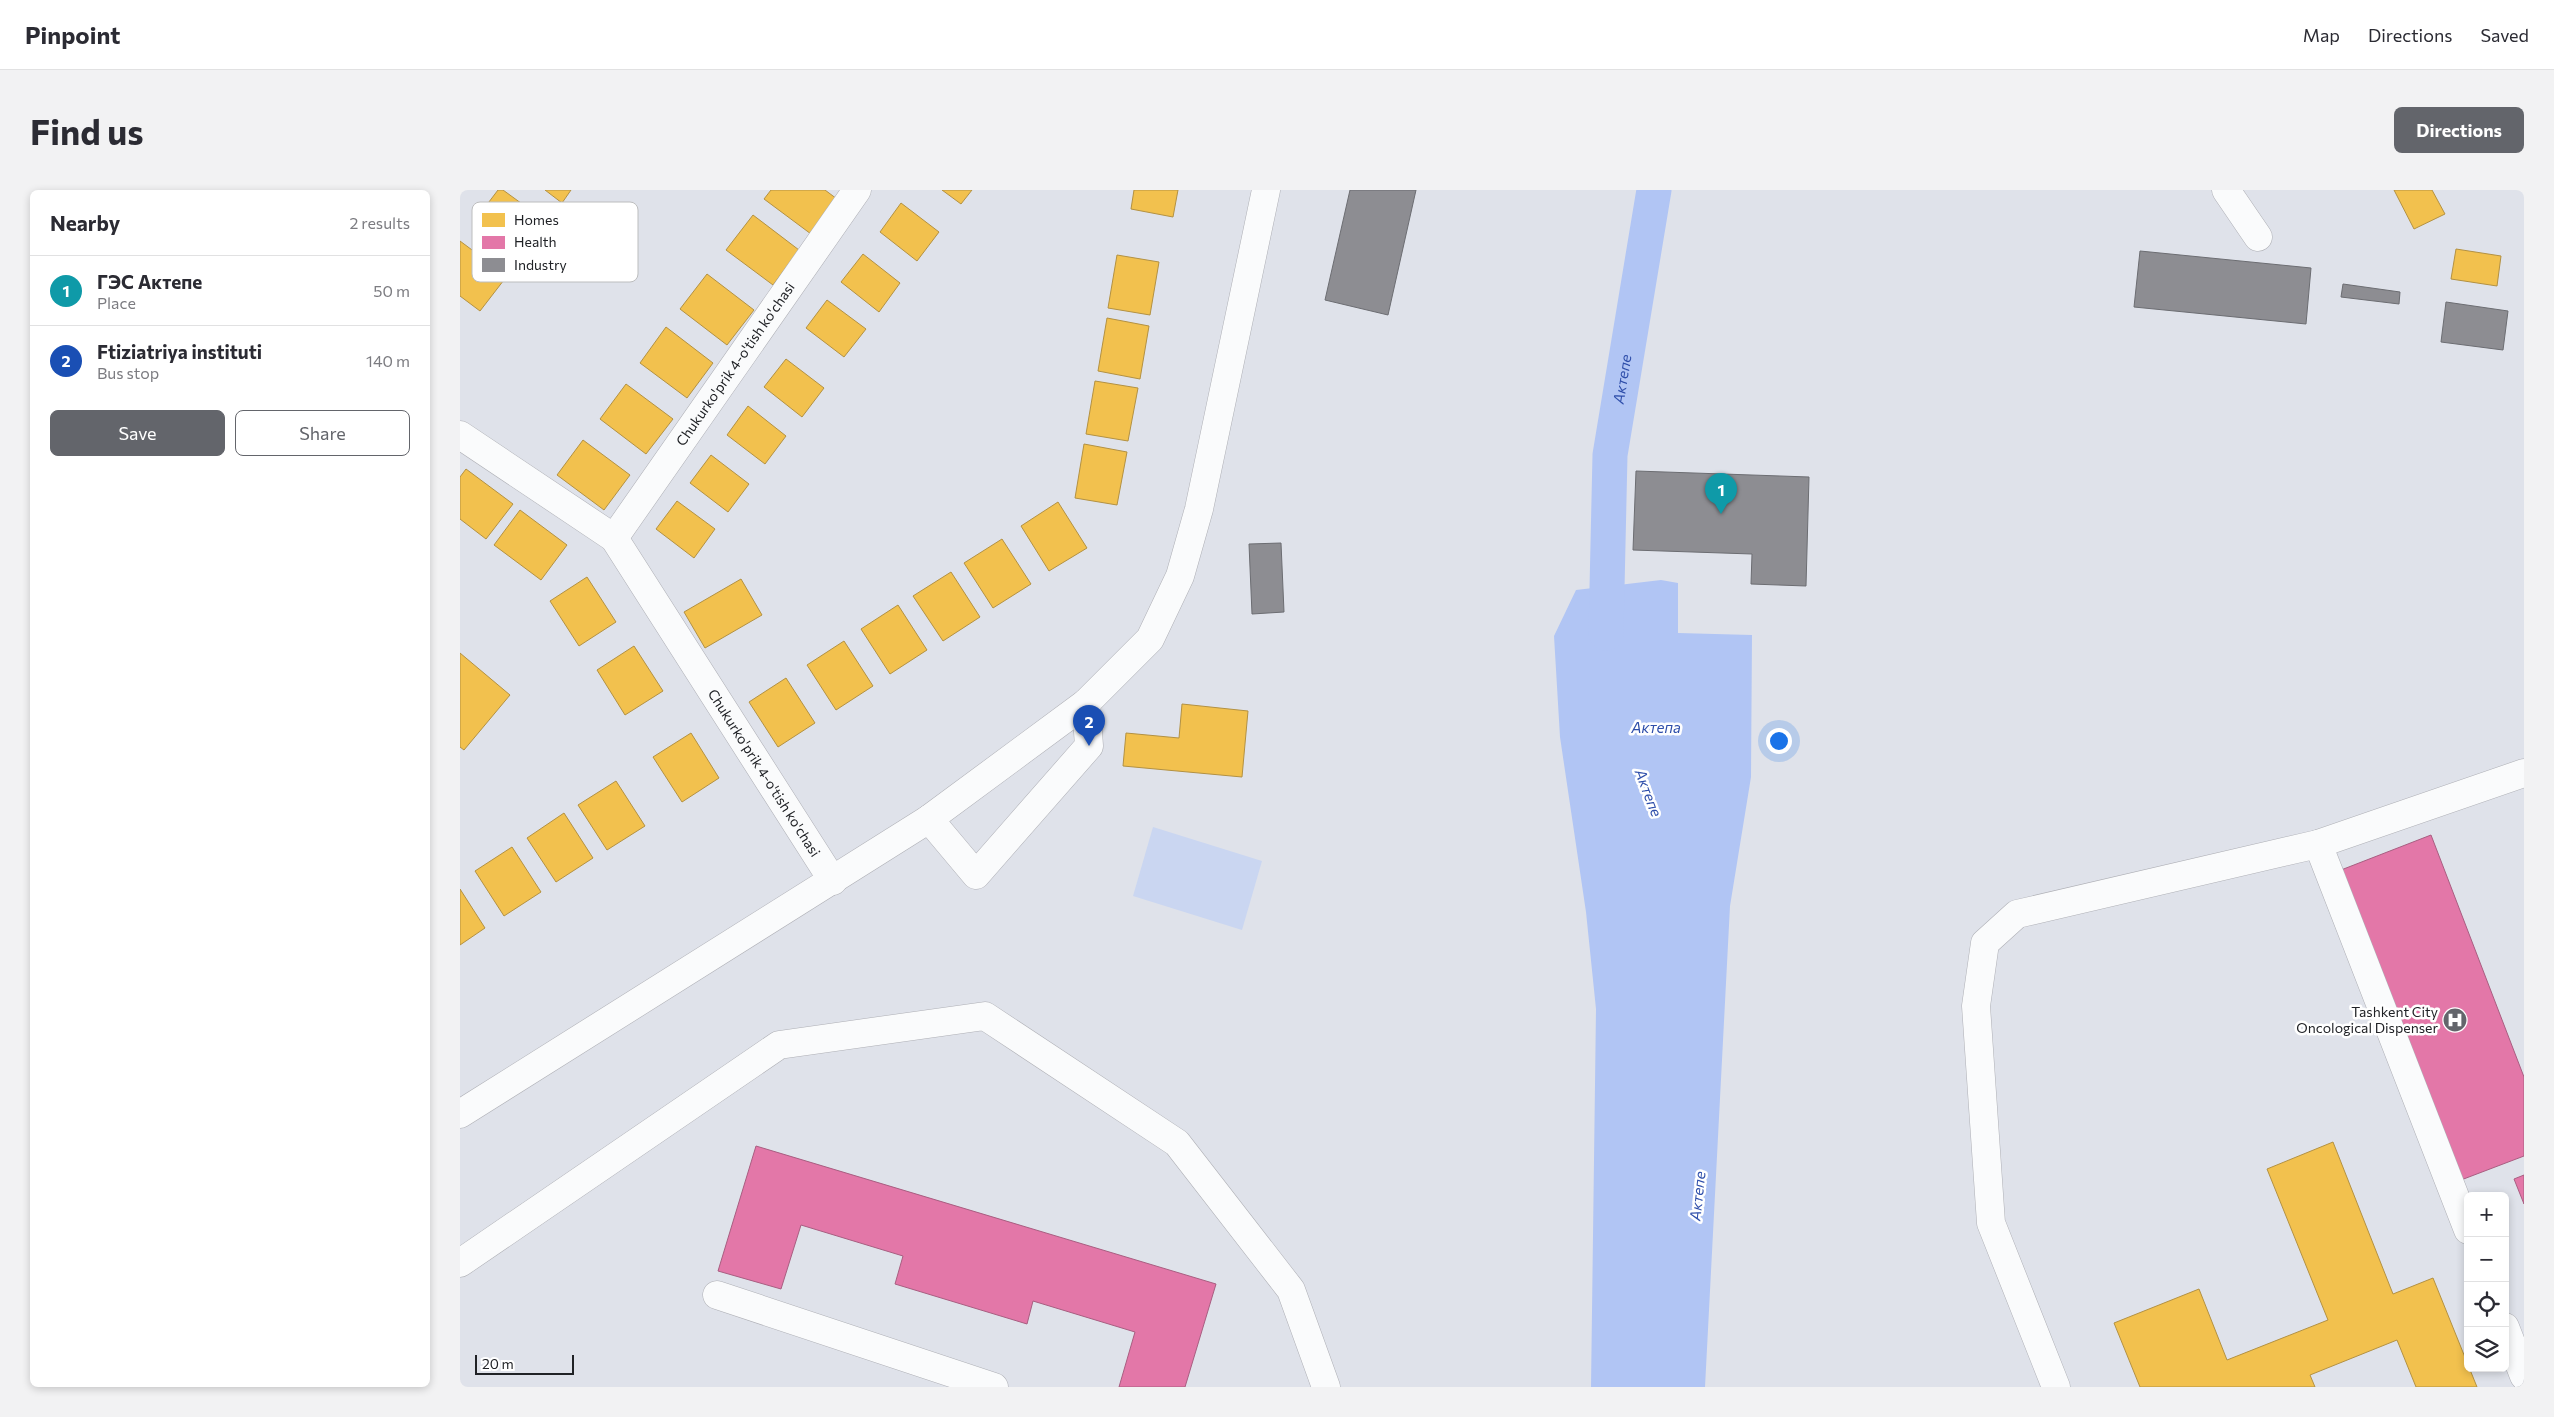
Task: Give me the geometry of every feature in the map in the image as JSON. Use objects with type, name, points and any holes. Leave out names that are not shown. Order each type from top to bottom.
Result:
[{"type":"street","name":"Chukurko'prik 4-o'tish ko'chasi","points":[[614,538],[857,190]]},
{"type":"street","points":[[460,1114],[833,882],[929,819],[1086,702],[1150,639],[1180,576],[1198,508],[1266,190]]},
{"type":"street","points":[[2226,190],[2258,237]]},
{"type":"street","name":"Chukurko'prik 4-o'tish ko'chasi","points":[[460,435],[614,538],[833,882]]},
{"type":"street","points":[[929,819],[976,875],[1089,746],[1086,702]]},
{"type":"street","points":[[2056,1387],[1991,1223],[1976,1006],[1985,943],[2017,914],[2318,844],[2524,773]]},
{"type":"street","points":[[2318,844],[2464,1220]]},
{"type":"street","points":[[460,1263],[779,1045],[986,1016],[1177,1143],[1291,1290],[1326,1387]]},
{"type":"street","points":[[717,1295],[936,1378],[994,1387]]},
{"type":"street","points":[[2509,1337],[2524,1376]]},
{"type":"shaded area","points":[[1153,827],[1262,861],[1242,930],[1133,896]]},
{"type":"water","name":"Актепа","points":[[1661,580],[1678,583],[1678,633],[1752,635],[1751,777],[1730,906],[1705,1387],[1591,1387],[1596,1009],[1586,912],[1560,737],[1554,636],[1576,590]]},
{"type":"building: Homes","points":[[498,190],[503,190],[520,202],[489,202]]},
{"type":"building: Homes","points":[[545,190],[571,190],[563,202]]},
{"type":"building: Homes","points":[[771,190],[825,190],[837,199],[811,234],[764,199]]},
{"type":"building: Homes","points":[[942,190],[972,190],[961,204]]},
{"type":"building: Homes","points":[[1134,190],[1178,190],[1173,217],[1131,209]]},
{"type":"building: Homes","points":[[2394,190],[2432,190],[2445,214],[2414,229]]},
{"type":"building: Homes","points":[[901,203],[939,232],[917,261],[880,232]]},
{"type":"building: Homes","points":[[753,215],[799,250],[773,285],[726,250]]},
{"type":"building: Homes","points":[[460,241],[472,250],[472,282],[502,282],[480,311],[460,296]]},
{"type":"building: Homes","points":[[2456,249],[2501,256],[2497,286],[2451,279]]},
{"type":"building: Homes","points":[[863,254],[900,283],[879,312],[841,282]]},
{"type":"building: Homes","points":[[1117,255],[1159,262],[1150,315],[1108,308]]},
{"type":"building: Homes","points":[[707,274],[754,310],[727,345],[680,309]]},
{"type":"building: Homes","points":[[827,300],[866,329],[844,357],[806,328]]},
{"type":"building: Homes","points":[[1107,318],[1149,326],[1140,379],[1098,371]]},
{"type":"building: Homes","points":[[666,327],[713,363],[687,398],[640,363]]},
{"type":"building: Homes","points":[[786,359],[824,388],[802,417],[764,387]]},
{"type":"building: Homes","points":[[1095,381],[1138,388],[1128,441],[1086,434]]},
{"type":"building: Homes","points":[[626,384],[673,419],[646,454],[600,419]]},
{"type":"building: Homes","points":[[748,406],[786,436],[765,464],[727,435]]},
{"type":"building: Homes","points":[[583,440],[630,475],[604,510],[557,475]]},
{"type":"building: Homes","points":[[1084,444],[1127,452],[1117,505],[1075,498]]},
{"type":"building: Homes","points":[[711,455],[749,484],[728,512],[690,483]]},
{"type":"building: Homes","points":[[466,469],[513,504],[486,539],[460,519],[460,477]]},
{"type":"building: Homes","points":[[677,501],[715,529],[694,558],[656,529]]},
{"type":"building: Homes","points":[[1058,502],[1087,548],[1049,571],[1021,526]]},
{"type":"building: Homes","points":[[520,510],[567,545],[541,580],[494,545]]},
{"type":"building: Homes","points":[[1002,539],[1031,584],[993,608],[964,563]]},
{"type":"building: Homes","points":[[951,572],[980,617],[943,641],[913,596]]},
{"type":"building: Homes","points":[[587,577],[616,622],[579,646],[550,601]]},
{"type":"building: Homes","points":[[741,579],[762,615],[705,648],[684,612]]},
{"type":"building: Homes","points":[[898,605],[927,650],[890,674],[861,629]]},
{"type":"building: Homes","points":[[844,641],[873,686],[836,710],[807,665]]},
{"type":"building: Homes","points":[[634,646],[663,691],[625,715],[597,670]]},
{"type":"building: Homes","points":[[460,653],[510,695],[464,750],[460,747]]},
{"type":"building: Homes","points":[[786,678],[815,723],[778,747],[749,702]]},
{"type":"building: Homes","points":[[1182,704],[1248,711],[1242,777],[1123,766],[1126,733],[1179,738]]},
{"type":"building: Homes","points":[[691,733],[719,778],[682,802],[653,757]]},
{"type":"building: Homes","points":[[616,781],[645,826],[607,850],[578,805]]},
{"type":"building: Homes","points":[[564,813],[593,858],[556,882],[527,838]]},
{"type":"building: Homes","points":[[512,847],[541,892],[504,916],[475,871]]},
{"type":"building: Homes","points":[[460,889],[485,928],[460,945]]},
{"type":"building: Homes","points":[[2333,1142],[2393,1294],[2433,1278],[2464,1355],[2464,1372],[2471,1372],[2477,1387],[2416,1387],[2397,1340],[2310,1375],[2315,1387],[2140,1387],[2114,1323],[2199,1289],[2227,1360],[2328,1320],[2267,1169]]},
{"type":"building: Health","points":[[2431,835],[2524,1077],[2524,1156],[2461,1180],[2341,870]]},
{"type":"building: Health","points":[[756,1146],[1216,1284],[1185,1387],[1119,1387],[1135,1332],[1033,1301],[1027,1324],[895,1284],[903,1256],[801,1225],[781,1289],[718,1271]]},
{"type":"building: Health","points":[[2524,1175],[2524,1204],[2514,1179]]},
{"type":"building: Industry","points":[[1350,190],[1416,190],[1388,315],[1325,300]]},
{"type":"building: Industry","points":[[2140,251],[2311,268],[2306,324],[2134,307]]},
{"type":"building: Industry","points":[[2343,284],[2400,292],[2399,304],[2341,297]]},
{"type":"building: Industry","points":[[2446,302],[2508,311],[2503,350],[2441,342]]},
{"type":"building: Industry","points":[[1636,471],[1809,477],[1806,586],[1751,584],[1752,554],[1633,550]]},
{"type":"building: Industry","points":[[1281,543],[1284,612],[1252,614],[1249,544]]},
{"type":"waterway","name":"Актепе","points":[[1606,633],[1610,455],[1654,190]]},
{"type":"place","name":"ГЭС Актепe","points":[[1721,514]]},
{"type":"place","name":"Ftiziatriya instituti","points":[[1089,746]]},
{"type":"place","name":"Tashkent City Oncological Dispenser","points":[[2455,1020]]}]
